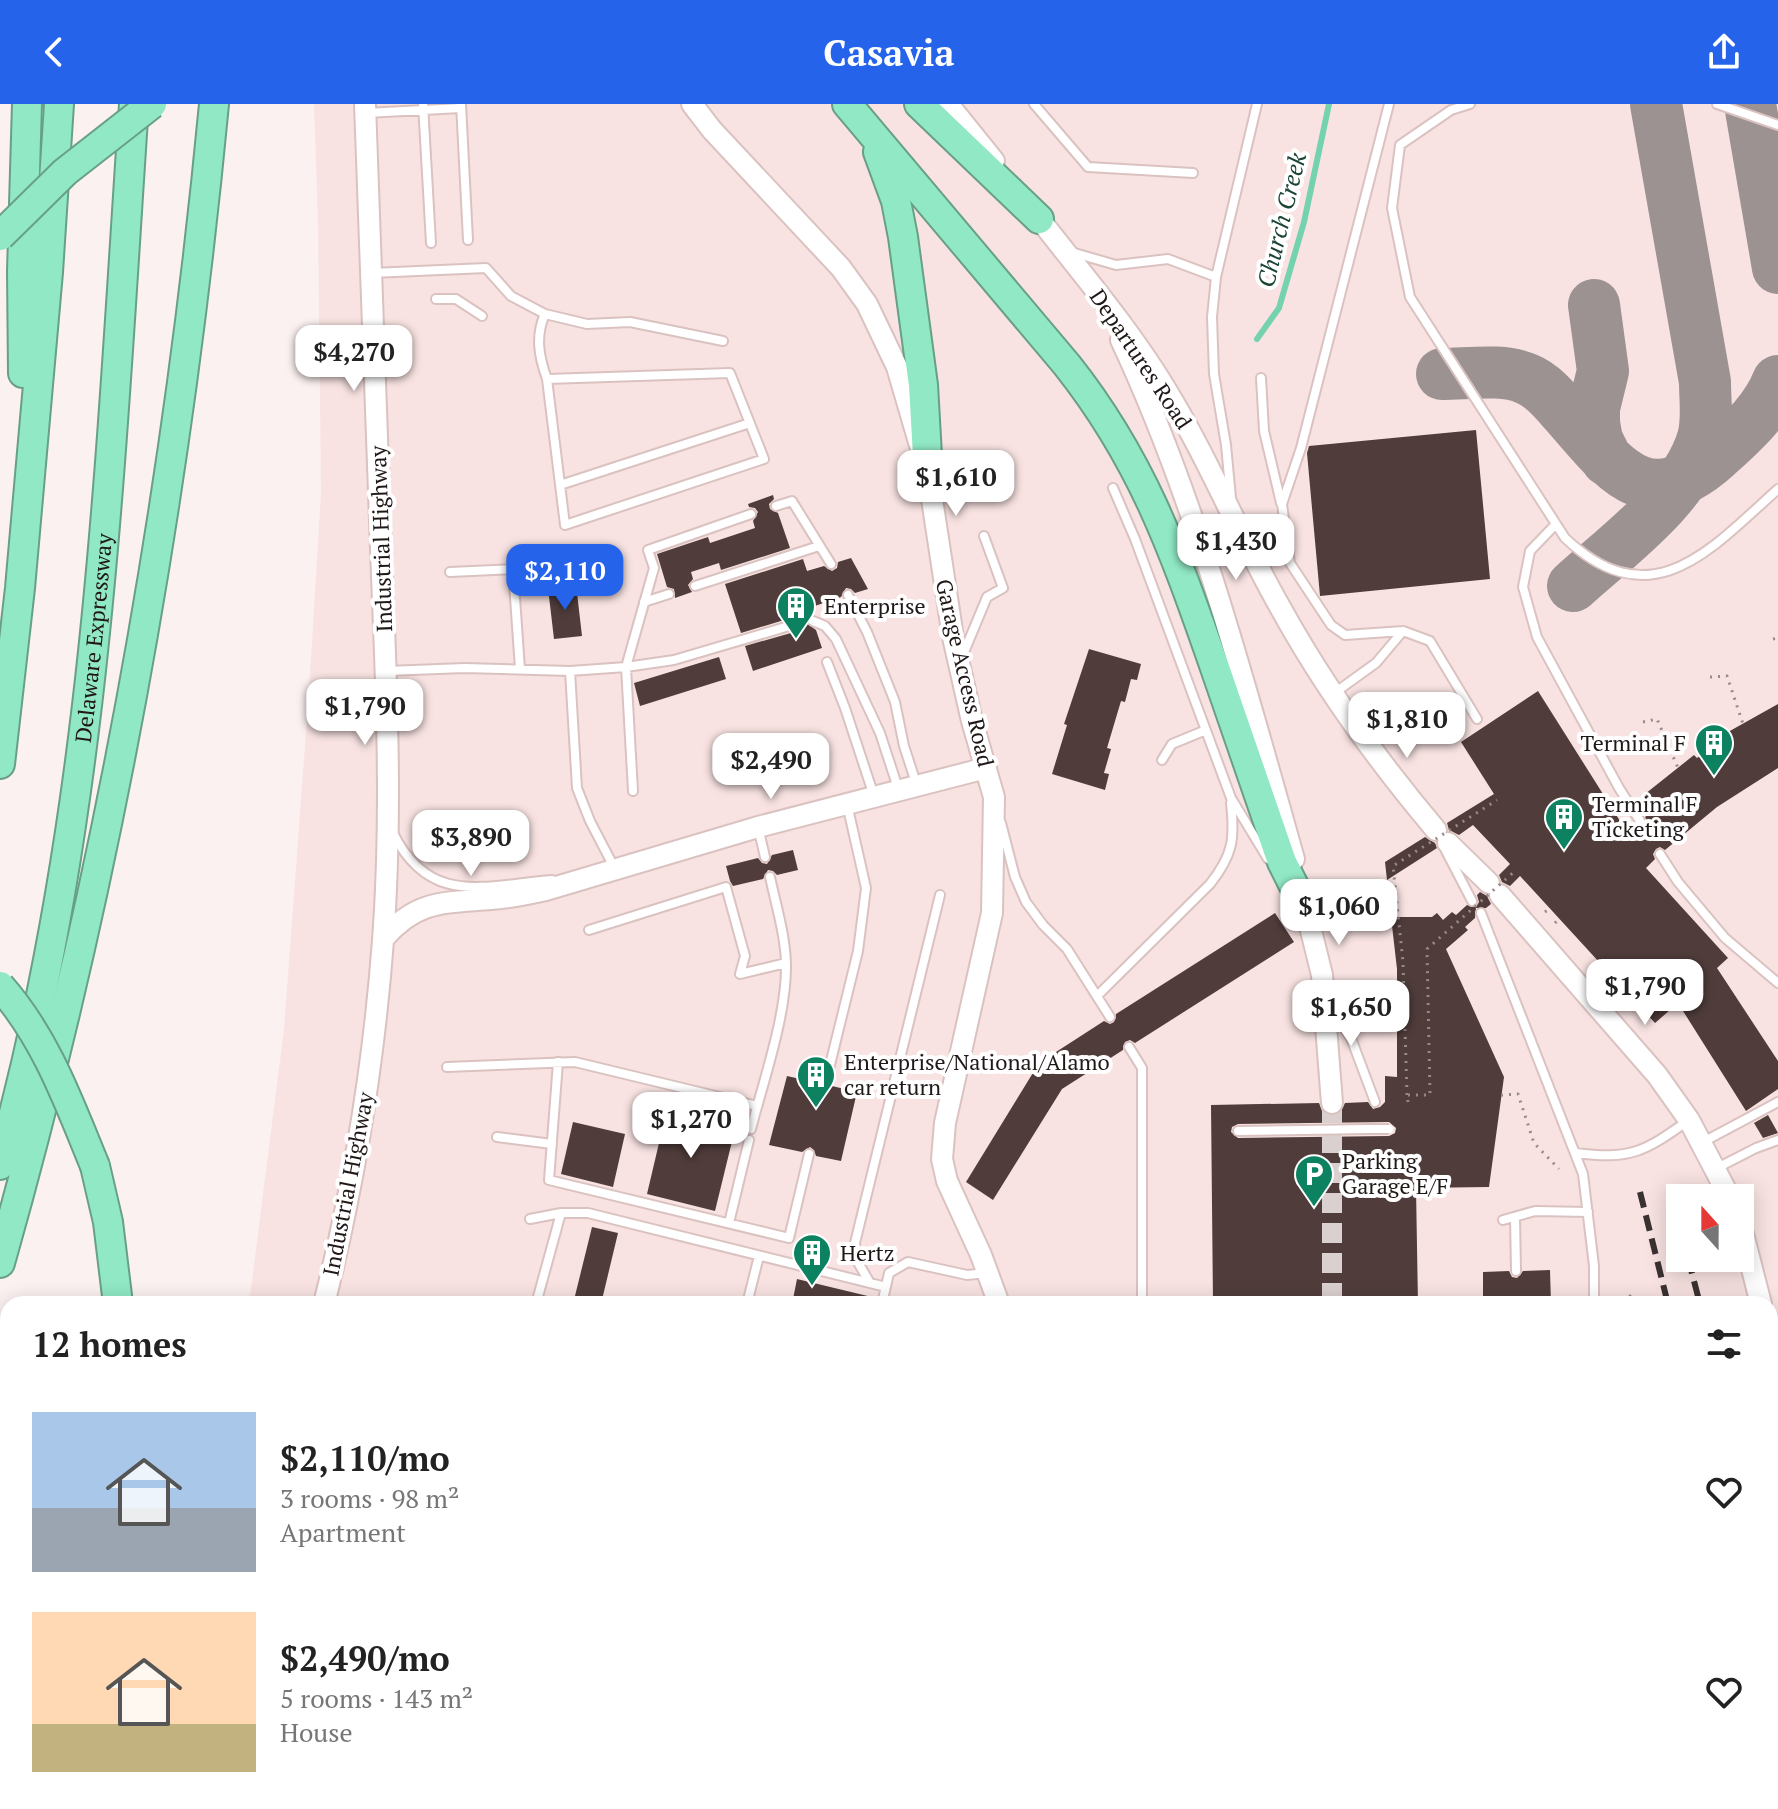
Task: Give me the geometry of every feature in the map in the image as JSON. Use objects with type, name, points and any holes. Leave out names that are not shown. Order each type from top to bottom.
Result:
[{"type":"highway","points":[[25,533],[22,271],[27,104]]},
{"type":"highway","points":[[0,764],[14,657],[48,272],[59,104]]},
{"type":"highway","name":"Delaware Expressway","points":[[0,1165],[58,905],[86,721],[102,566],[134,104]]},
{"type":"highway","points":[[0,236],[65,172],[152,104]]},
{"type":"highway","points":[[0,1263],[28,1165],[61,1027],[135,676],[191,313],[214,104]]},
{"type":"highway","points":[[919,104],[1039,219]]},
{"type":"highway","points":[[856,114],[885,168],[900,218],[923,385],[928,473]]},
{"type":"highway","points":[[856,114],[1083,385],[1128,454],[1168,535],[1282,862],[1305,908]]},
{"type":"highway","points":[[0,986],[24,1016],[47,1055],[95,1166],[108,1222],[117,1296]]},
{"type":"highway","points":[[0,1004],[41,1062],[95,1166]]},
{"type":"street","name":"Garage Access Road","points":[[692,104],[719,138],[841,268],[867,304],[897,367],[928,473],[948,615],[994,797],[992,913],[942,1146],[947,1181],[999,1296]]},
{"type":"street","name":"Departures Road","points":[[948,104],[1091,284],[1164,386],[1280,608],[1332,694],[1371,749],[1442,839],[1495,889],[1657,1075],[1703,1142],[1724,1184]]},
{"type":"street","name":"Industrial Highway","points":[[330,1296],[371,1050],[384,938],[388,822],[386,671],[365,108]]},
{"type":"street","points":[[1091,284],[1142,385],[1208,568],[1265,758],[1318,953],[1325,996],[1332,1103]]},
{"type":"street","points":[[384,938],[401,919],[431,904],[511,897],[593,877],[758,827],[986,768]]},
{"type":"street","points":[[1753,1272],[1759,1296]]},
{"type":"lane","points":[[1034,104],[1088,167],[1193,173]]},
{"type":"lane","points":[[1233,519],[1212,354],[1212,317],[1216,277],[1257,104]]},
{"type":"lane","points":[[1282,504],[1301,448],[1389,104]]},
{"type":"lane","points":[[1470,104],[1451,110],[1400,145],[1392,208],[1410,297],[1565,538],[1597,564],[1618,572],[1657,574],[1701,556],[1778,489]]},
{"type":"lane","points":[[1717,104],[1778,125]]},
{"type":"lane","points":[[365,108],[461,106],[468,240]]},
{"type":"lane","points":[[423,107],[431,243]]},
{"type":"lane","points":[[1063,250],[1116,265],[1168,259],[1216,277]]},
{"type":"lane","points":[[372,273],[486,268],[511,296],[545,314],[587,324],[630,322],[723,341]]},
{"type":"lane","points":[[436,299],[456,299],[482,316]]},
{"type":"lane","points":[[545,314],[539,327],[539,358],[547,379],[565,525],[764,459],[730,373],[547,379]]},
{"type":"lane","points":[[1261,378],[1264,431],[1282,504],[1290,563],[1331,625],[1345,635],[1403,631],[1430,641],[1477,719]]},
{"type":"lane","points":[[560,485],[750,423]]},
{"type":"lane","points":[[1113,488],[1135,539],[1231,798],[1261,849],[1305,908]]},
{"type":"lane","points":[[776,506],[792,501],[831,564]]},
{"type":"lane","points":[[633,791],[626,667],[654,568],[648,550],[751,514]]},
{"type":"lane","points":[[1556,524],[1530,551],[1523,587],[1537,637],[1640,821]]},
{"type":"lane","points":[[959,665],[984,601],[991,593],[1003,588],[984,536]]},
{"type":"lane","points":[[695,586],[819,546]]},
{"type":"lane","points":[[450,572],[513,569],[520,669]]},
{"type":"lane","points":[[644,602],[669,594]]},
{"type":"lane","points":[[848,595],[867,632],[895,702],[908,789]]},
{"type":"lane","points":[[813,621],[825,626],[836,639],[908,789]]},
{"type":"lane","points":[[386,671],[465,668],[570,671],[626,667],[674,660],[796,624]]},
{"type":"lane","points":[[1332,694],[1376,663],[1403,631]]},
{"type":"lane","points":[[827,662],[874,797]]},
{"type":"lane","points":[[570,671],[577,788],[590,821],[616,870]]},
{"type":"lane","points":[[1162,760],[1172,744],[1206,730]]},
{"type":"lane","points":[[994,797],[1022,894],[1043,925],[1067,949],[1110,1017]]},
{"type":"lane","points":[[1097,996],[1210,884],[1222,868],[1233,838],[1231,798]]},
{"type":"lane","points":[[825,1085],[858,951],[866,888],[847,803]]},
{"type":"lane","points":[[388,822],[410,861],[425,875],[444,884],[465,886],[593,877]]},
{"type":"lane","points":[[758,827],[765,857]]},
{"type":"lane","points":[[1442,839],[1472,901]]},
{"type":"lane","points":[[1660,854],[1678,882],[1725,938],[1778,983]]},
{"type":"lane","points":[[751,1129],[783,1000],[786,963],[770,877]]},
{"type":"lane","points":[[589,930],[726,887],[745,956],[740,974],[786,963]]},
{"type":"lane","points":[[870,1283],[856,1259],[855,1243],[940,895]]},
{"type":"lane","points":[[1481,913],[1583,1174],[1596,1296]]},
{"type":"lane","points":[[1325,996],[1351,1038],[1375,1102]]},
{"type":"lane","points":[[1129,1047],[1142,1068],[1142,1296]]},
{"type":"lane","points":[[447,1067],[558,1062],[592,1065],[757,1106]]},
{"type":"lane","points":[[558,1062],[549,1180],[789,1238],[809,1154]]},
{"type":"lane","points":[[1703,1142],[1778,1102]]},
{"type":"lane","points":[[1576,1153],[1608,1156],[1635,1153],[1666,1137],[1689,1120]]},
{"type":"lane","points":[[1238,1131],[1389,1129]]},
{"type":"lane","points":[[497,1137],[552,1144]]},
{"type":"lane","points":[[729,1223],[749,1140]]},
{"type":"lane","points":[[1717,1168],[1778,1140]]},
{"type":"lane","points":[[1503,1220],[1535,1211],[1588,1212]]},
{"type":"lane","points":[[530,1219],[561,1213],[588,1213],[886,1287]]},
{"type":"lane","points":[[538,1296],[561,1213]]},
{"type":"lane","points":[[1515,1217],[1516,1271]]},
{"type":"lane","points":[[749,1296],[759,1256]]},
{"type":"lane","points":[[884,1296],[889,1273],[908,1262],[967,1275],[988,1273]]},
{"type":"path","points":[[1710,677],[1727,676],[1743,724]]},
{"type":"path","points":[[1643,722],[1657,719],[1678,768]]},
{"type":"path","points":[[1408,1102],[1403,962],[1393,866],[1497,800]]},
{"type":"path","points":[[1407,1095],[1430,1095],[1427,949],[1515,871]]},
{"type":"path","points":[[1545,912],[1550,908]]},
{"type":"path","points":[[1555,923],[1559,919]]},
{"type":"path","points":[[1501,1095],[1518,1094],[1534,1143],[1559,1169]]},
{"type":"shaded area","points":[[314,104],[1778,104],[1778,1296],[250,1296],[284,1029],[321,492]]},
{"type":"building","points":[[1476,430],[1490,579],[1320,596],[1307,453],[1309,446]]},
{"type":"building","points":[[773,495],[770,509],[778,513],[790,548],[721,570],[719,563],[691,572],[693,579],[688,585],[692,592],[675,598],[674,589],[667,587],[657,554],[708,537],[710,543],[755,528],[753,521],[758,512],[748,504]]},
{"type":"building","name":"Enterprise","points":[[851,558],[868,589],[855,593],[846,588],[841,597],[809,608],[811,614],[806,623],[816,630],[822,648],[753,671],[745,646],[798,631],[803,626],[802,621],[794,617],[741,633],[725,584],[803,559],[807,571],[824,566],[832,571],[837,568],[838,562]]},
{"type":"building","points":[[576,584],[582,636],[554,639],[548,588]]},
{"type":"building","points":[[1089,649],[1141,664],[1137,680],[1131,679],[1125,702],[1121,701],[1107,748],[1111,749],[1104,773],[1109,774],[1105,790],[1052,774],[1067,725],[1064,724]]},
{"type":"building","points":[[719,657],[726,679],[640,706],[634,683]]},
{"type":"building","name":"Terminal F Ticketing","points":[[1538,691],[1627,832],[1635,826],[1644,826],[1647,821],[1645,817],[1656,808],[1645,794],[1694,755],[1697,758],[1730,736],[1728,732],[1778,704],[1778,768],[1717,807],[1665,850],[1660,847],[1656,849],[1653,854],[1655,859],[1646,868],[1728,958],[1717,968],[1778,1061],[1778,1089],[1746,1111],[1678,1003],[1655,1023],[1520,876],[1510,886],[1502,882],[1499,875],[1510,864],[1473,825],[1459,835],[1449,830],[1447,823],[1494,794],[1461,742]]},
{"type":"building","points":[[1425,837],[1437,848],[1387,880],[1385,862]]},
{"type":"building","points":[[793,850],[798,870],[777,875],[768,870],[763,879],[733,886],[730,881],[726,866],[758,858],[767,864],[772,855]]},
{"type":"building","name":"Parking Garage E/F","points":[[1480,892],[1487,896],[1491,904],[1486,908],[1476,908],[1475,918],[1465,927],[1468,930],[1446,949],[1504,1077],[1489,1187],[1416,1188],[1418,1296],[1213,1296],[1211,1105],[1319,1103],[1322,1111],[1332,1116],[1340,1113],[1345,1103],[1368,1102],[1373,1109],[1380,1107],[1385,1102],[1385,1076],[1397,1077],[1397,969],[1391,917],[1432,917],[1437,913],[1443,920],[1452,912],[1456,915],[1467,905],[1476,907],[1479,902],[1477,895]],"holes":[[[1389,1122],[1396,1128],[1395,1133],[1389,1136],[1238,1138],[1231,1132],[1232,1127],[1238,1124]]]},
{"type":"building","points":[[1275,913],[1294,942],[1135,1043],[1130,1040],[1125,1042],[1123,1050],[1062,1089],[993,1200],[966,1182],[1039,1063],[1104,1021],[1114,1022],[1116,1014]]},
{"type":"building","name":"Enterprise/National/Alamo car return","points":[[787,1076],[818,1083],[824,1092],[832,1086],[857,1092],[841,1161],[816,1156],[810,1147],[802,1152],[769,1145]]},
{"type":"building","points":[[667,1109],[736,1125],[715,1211],[647,1194]]},
{"type":"building","points":[[1768,1115],[1778,1133],[1763,1138],[1754,1123]]},
{"type":"building","points":[[573,1122],[625,1134],[613,1187],[561,1174]]},
{"type":"building","points":[[592,1227],[618,1233],[603,1296],[575,1296]]},
{"type":"building","points":[[1550,1270],[1551,1296],[1483,1296],[1483,1272],[1509,1271],[1512,1277],[1517,1278],[1523,1271]]},
{"type":"building","points":[[797,1279],[868,1296],[794,1296]]},
{"type":"waterway","name":"Church Creek","points":[[1257,339],[1279,308],[1304,222],[1329,104]]},
{"type":"taxiway","points":[[1573,586],[1666,500],[1694,460],[1705,431],[1705,382],[1656,104]]},
{"type":"taxiway","points":[[1750,104],[1778,268]]},
{"type":"taxiway","points":[[1594,305],[1603,371],[1594,408],[1594,423],[1597,440],[1607,460]]},
{"type":"taxiway","points":[[1442,374],[1496,373],[1518,376],[1532,382],[1552,397],[1614,466],[1631,478],[1649,484],[1669,484],[1691,475],[1716,456],[1759,413],[1778,381]]},
{"type":"tunnel","points":[[1332,1103],[1332,1296]]},
{"type":"railway","points":[[1640,1192],[1666,1296]]},
{"type":"railway","points":[[1692,1272],[1698,1296]]},
{"type":"place","name":"Enterprise","points":[[796,640]]},
{"type":"place","name":"Terminal F","points":[[1714,777]]},
{"type":"place","name":"Terminal F Ticketing","points":[[1564,851]]},
{"type":"place","name":"Enterprise/National/Alamo car return","points":[[816,1109]]},
{"type":"place","name":"Parking Garage E/F","points":[[1314,1208]]},
{"type":"place","name":"Hertz","points":[[812,1287]]}]
